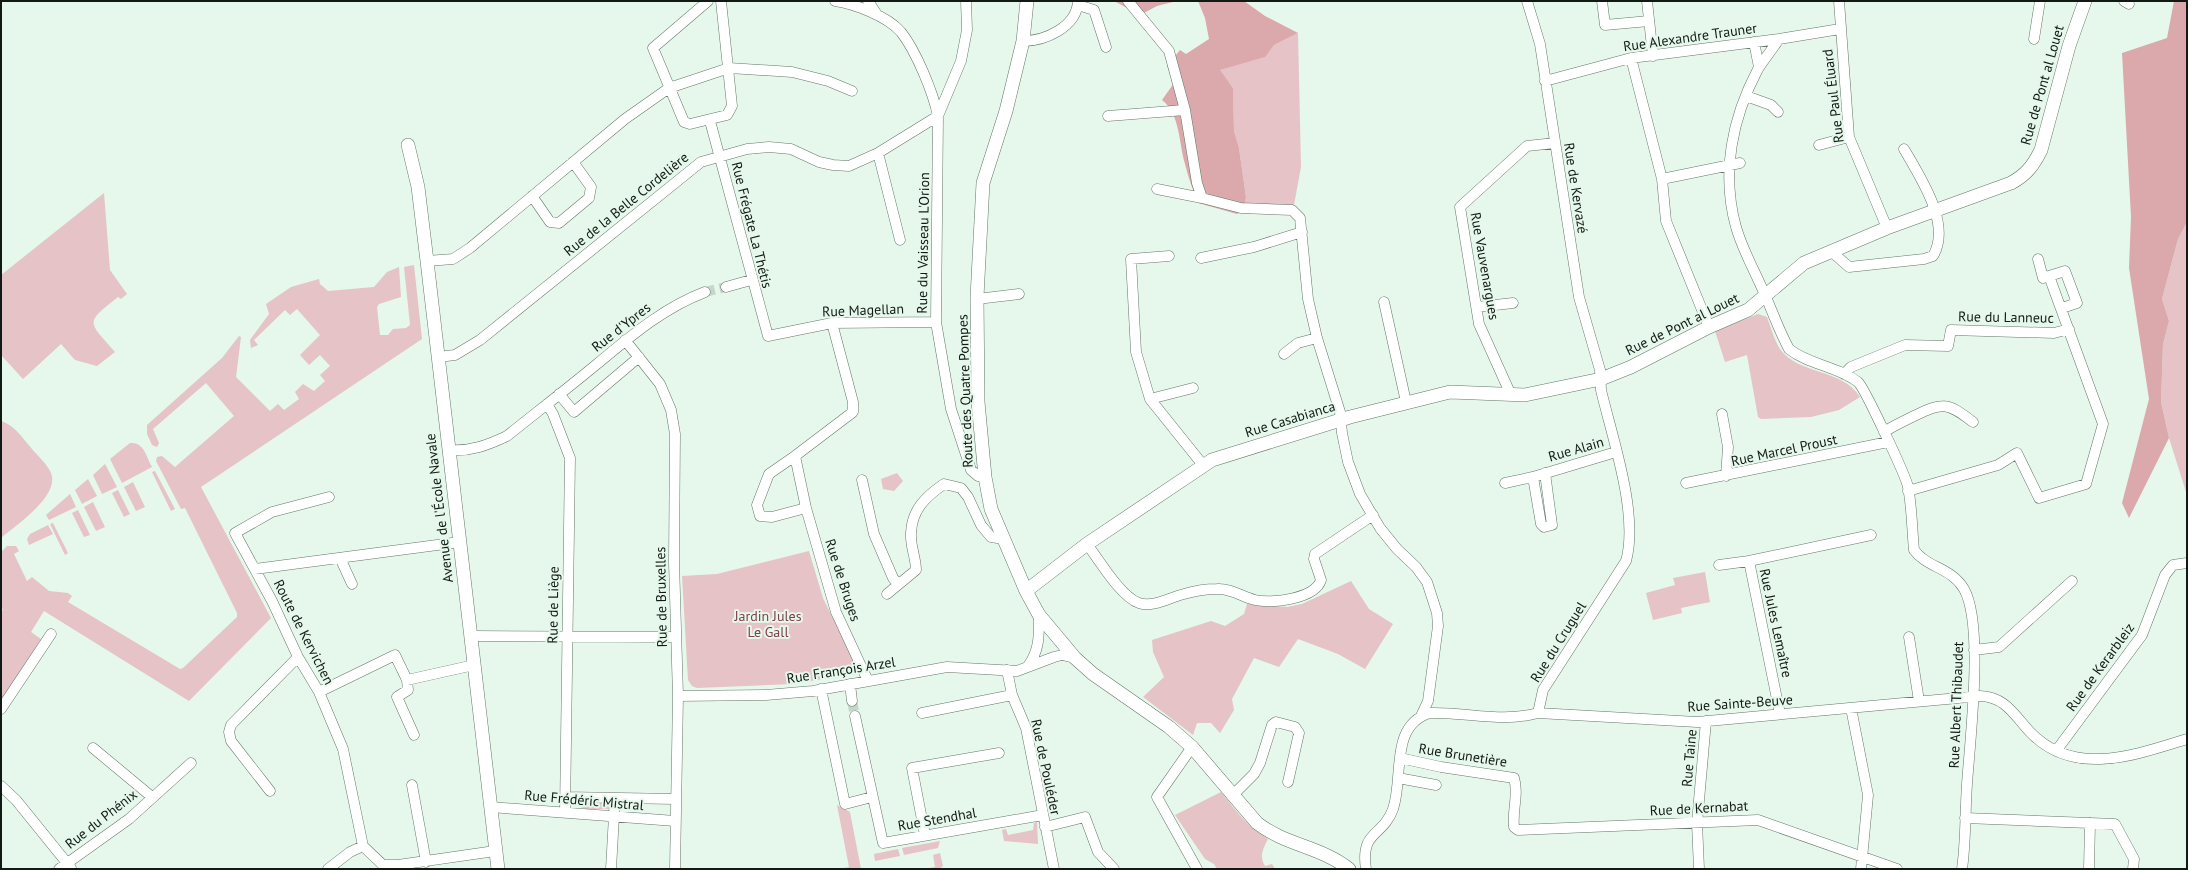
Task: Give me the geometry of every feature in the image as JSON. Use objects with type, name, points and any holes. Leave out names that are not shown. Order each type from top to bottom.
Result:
[{"type":"street","points":[[708,1],[653,48],[684,122],[690,124],[710,121],[727,115],[732,106],[721,1]]},
{"type":"street","points":[[838,1],[876,13],[900,31],[917,60],[935,100],[938,116]]},
{"type":"street","points":[[868,1],[876,13]]},
{"type":"street","name":"Rue du Vaisseau L'Orion","points":[[966,1],[967,30],[961,61],[938,116],[936,322],[951,409],[971,470],[978,476],[985,477]]},
{"type":"street","name":"Route des Quatre Pompes","points":[[1027,1],[1023,41],[1006,111],[983,183],[977,300],[978,402],[985,477],[991,509],[1026,591],[1039,615],[1076,658],[1099,678],[1169,727],[1192,747],[1232,796],[1257,823],[1268,832],[1336,859],[1349,869]]},
{"type":"street","points":[[1128,1],[1169,51],[1185,110],[1197,183],[1202,198]]},
{"type":"street","name":"Rue de Kervazé","points":[[1527,1],[1540,44],[1579,298],[1601,379]]},
{"type":"street","points":[[1602,1],[1605,25],[1649,21]]},
{"type":"street","points":[[1647,1],[1653,56]]},
{"type":"street","name":"Rue Paul Éluard","points":[[1839,1],[1849,137],[1887,228]]},
{"type":"street","points":[[2034,39],[2040,1]]},
{"type":"street","name":"Rue de Pont al Louet","points":[[1601,379],[1632,367],[1709,327],[1748,310],[1765,294],[1804,263],[1887,228],[2011,183],[2024,176],[2034,164],[2041,150],[2069,46],[2085,1]]},
{"type":"street","points":[[1023,41],[1033,41],[1064,27],[1078,3],[1094,10],[1106,47]]},
{"type":"street","name":"Rue Alexandre Trauner","points":[[1545,81],[1631,58],[1779,39],[1840,29]]},
{"type":"street","name":"Rue Albert Thibaudet","points":[[1779,39],[1759,67],[1746,96],[1733,132],[1728,167],[1731,200],[1736,227],[1789,350],[1796,355],[1844,374],[1859,383],[1884,432],[1908,485],[1914,550],[1918,556],[1947,570],[1956,578],[1964,589],[1970,602],[1974,650],[1962,869]]},
{"type":"street","points":[[1754,42],[1759,67]]},
{"type":"street","points":[[1631,58],[1662,179],[1666,221],[1709,327]]},
{"type":"street","points":[[427,261],[453,259],[470,248],[625,119],[669,88],[729,68],[792,72],[828,81],[852,91]]},
{"type":"street","points":[[1746,96],[1770,105],[1778,112]]},
{"type":"street","points":[[1108,116],[1185,110]]},
{"type":"street","name":"Rue de la Belle Cordelière","points":[[438,358],[455,355],[480,340],[675,181],[701,162],[720,155],[747,149],[769,147],[791,149],[803,153],[819,162],[833,166],[849,166],[878,153],[938,116]]},
{"type":"street","name":"Rue Frégate La Thétis","points":[[710,121],[751,280],[768,336]]},
{"type":"street","points":[[1819,144],[1849,137]]},
{"type":"street","name":"Rue Vauvenargues","points":[[1511,395],[1479,324],[1460,207],[1527,146],[1555,143]]},
{"type":"street","name":"Avenue de l'École Navale","points":[[408,145],[418,187],[498,869]]},
{"type":"street","points":[[1832,252],[1849,266],[1924,259],[1933,256],[1938,248],[1938,223],[1936,210],[1904,149]]},
{"type":"street","points":[[878,153],[900,240]]},
{"type":"street","points":[[532,196],[550,222],[559,223],[589,198],[591,187],[573,162]]},
{"type":"street","points":[[1662,179],[1728,167],[1740,163]]},
{"type":"street","points":[[1156,189],[1242,208],[1292,210],[1300,218],[1308,298],[1317,338],[1340,412],[1340,421],[1348,462],[1360,494],[1372,515],[1397,549],[1416,567],[1427,582],[1434,600],[1438,626],[1428,701],[1421,716],[1408,728],[1400,758],[1394,807],[1391,816],[1367,842],[1364,853],[1366,869]]},
{"type":"street","points":[[1201,258],[1254,247],[1302,232]]},
{"type":"street","points":[[1169,256],[1131,259],[1136,352],[1150,399],[1202,465]]},
{"type":"street","name":"Rue du Lanneuc","points":[[1908,491],[1998,464],[2017,453],[2039,498],[2086,484],[2103,424],[2062,308],[2049,276],[2043,278],[2038,260]]},
{"type":"street","points":[[2049,276],[2065,270],[2076,303],[2062,308]]},
{"type":"street","points":[[726,287],[751,280]]},
{"type":"street","name":"Rue d'Ypres","points":[[448,450],[458,451],[485,446],[507,436],[625,340],[660,314],[684,300],[705,292]]},
{"type":"street","name":"Route des Quatre Pompes","points":[[977,300],[1019,294]]},
{"type":"street","points":[[1384,302],[1406,402]]},
{"type":"street","points":[[1477,307],[1513,303]]},
{"type":"street","name":"Rue Magellan","points":[[768,336],[832,323],[936,322]]},
{"type":"street","points":[[806,508],[772,516],[760,516],[757,505],[769,474],[853,412],[853,402],[832,323]]},
{"type":"street","name":"Rue du Lanneuc","points":[[1844,374],[1851,367],[1905,345],[1948,346],[1951,330],[2054,333],[2069,329]]},
{"type":"street","points":[[1284,354],[1298,343],[1317,338]]},
{"type":"street","name":"Rue de Bruxelles","points":[[625,340],[660,384],[671,410],[675,434],[674,562],[678,696],[675,869]]},
{"type":"street","points":[[559,394],[574,412],[639,357]]},
{"type":"street","name":"Rue Casabianca","points":[[1026,591],[1087,544],[1202,465],[1264,442],[1406,402],[1450,392],[1511,395],[1541,392],[1601,379]]},
{"type":"street","name":"Rue du Cruguel","points":[[1538,713],[1543,690],[1627,556],[1628,502],[1601,390],[1601,379]]},
{"type":"street","points":[[1150,399],[1193,388]]},
{"type":"street","name":"Rue de Liège","points":[[547,404],[553,414],[570,458],[566,637],[565,812]]},
{"type":"street","points":[[1884,432],[1935,406],[1947,406],[1957,410],[1973,422]]},
{"type":"street","points":[[1722,414],[1728,447],[1726,476]]},
{"type":"street","name":"Rue Marcel Proust","points":[[1686,483],[1888,442]]},
{"type":"street","name":"Rue Alain","points":[[1505,484],[1616,452]]},
{"type":"street","name":"Rue de Bruges","points":[[795,456],[806,508],[836,612],[868,681]]},
{"type":"street","name":"Rue Alain","points":[[1533,477],[1541,524],[1544,527],[1552,525],[1545,473]]},
{"type":"street","points":[[862,480],[874,534],[893,578],[898,584]]},
{"type":"street","points":[[887,594],[916,570],[911,534],[915,512],[926,496],[944,484],[954,485],[961,488],[968,497],[981,525],[991,537],[1004,538]]},
{"type":"street","name":"Route de Kervichen","points":[[329,497],[272,512],[235,533],[255,569],[298,656],[319,692],[343,749],[364,846]]},
{"type":"street","points":[[1087,544],[1124,593],[1139,603],[1152,603],[1185,593],[1219,589],[1231,591],[1255,600],[1272,601],[1305,595],[1317,588],[1321,580],[1314,559],[1315,554],[1372,515]]},
{"type":"street","name":"Rue Jules Lemaître","points":[[1719,565],[1749,561],[1871,535]]},
{"type":"street","points":[[255,569],[460,542]]},
{"type":"street","points":[[340,558],[352,584]]},
{"type":"street","name":"Rue Jules Lemaître","points":[[1749,561],[1780,714]]},
{"type":"street","name":"Rue de Kerarbleiz","points":[[2056,751],[2142,635],[2165,575],[2173,565],[2187,563]]},
{"type":"street","points":[[1974,650],[1999,647],[2072,581]]},
{"type":"street","points":[[1027,668],[1033,659],[1038,644],[1039,615]]},
{"type":"street","points":[[1,708],[52,634]]},
{"type":"street","points":[[471,636],[676,637]]},
{"type":"street","points":[[1909,637],[1919,701]]},
{"type":"street","points":[[319,692],[395,655],[407,680],[408,690],[397,697],[414,735]]},
{"type":"street","points":[[1006,670],[1017,671],[1027,668],[1038,661],[1062,655],[1076,658]]},
{"type":"street","points":[[270,791],[231,741],[229,732],[232,725],[241,714],[298,656]]},
{"type":"street","points":[[407,680],[474,665]]},
{"type":"street","name":"Rue François Arzel","points":[[678,696],[766,695],[821,690],[947,668],[1006,670]]},
{"type":"street","name":"Rue de Pouléder","points":[[1006,670],[1012,695],[1026,728],[1054,869]]},
{"type":"street","points":[[850,684],[852,701]]},
{"type":"street","points":[[821,690],[845,804],[872,797]]},
{"type":"street","points":[[922,713],[1012,695]]},
{"type":"street","name":"Rue Sainte-Beuve","points":[[1538,713],[1706,721],[1919,701],[1993,696],[2019,717],[2041,742],[2056,751],[2083,759],[2115,759],[2134,756],[2187,739]]},
{"type":"street","points":[[1428,701],[1440,713]]},
{"type":"street","points":[[1851,708],[1868,795],[1861,869]]},
{"type":"street","points":[[1421,716],[1440,713],[1501,718],[1521,718],[1538,713]]},
{"type":"street","name":"Rue Stendhal","points":[[855,716],[882,843],[1043,815]]},
{"type":"street","name":"Rue Taine","points":[[1699,869],[1697,823],[1706,721]]},
{"type":"street","points":[[1232,796],[1254,774],[1260,763],[1272,725],[1276,722],[1295,727],[1299,733],[1288,782]]},
{"type":"street","points":[[1192,747],[1157,797],[1197,869]]},
{"type":"street","name":"Rue du Phénix","points":[[93,748],[152,797]]},
{"type":"street","points":[[925,835],[912,768],[999,752]]},
{"type":"street","name":"Rue Brunetière","points":[[1400,758],[1441,767],[1514,778],[1517,786],[1513,820],[1514,827],[1518,830]]},
{"type":"street","name":"Rue du Phénix","points":[[66,867],[129,819],[191,763]]},
{"type":"street","points":[[1398,778],[1436,785]]},
{"type":"street","points":[[412,785],[426,862]]},
{"type":"street","points":[[1,786],[16,800],[66,867]]},
{"type":"street","name":"Rue Frédéric Mistral","points":[[565,798],[676,799]]},
{"type":"street","points":[[611,869],[615,798]]},
{"type":"street","name":"Rue Frédéric Mistral","points":[[490,807],[675,821]]},
{"type":"street","points":[[1045,827],[1085,817],[1098,852],[1114,869]]},
{"type":"street","points":[[1965,818],[2115,824],[2134,859],[2133,869]]},
{"type":"street","name":"Rue de Kernabat","points":[[1518,830],[1758,820],[1897,869]]},
{"type":"street","points":[[2089,869],[2090,823]]},
{"type":"street","points":[[328,869],[350,852],[364,846],[384,865],[426,862],[495,851]]},
{"type":"green space","points":[[1298,33],[1301,167],[1294,205],[1244,211],[1246,197],[1239,148],[1234,131],[1233,88],[1219,70],[1264,57],[1274,45]]},
{"type":"green space","points":[[104,193],[110,270],[127,294],[121,299],[118,297],[99,313],[95,318],[94,323],[99,334],[115,352],[97,366],[75,360],[61,344],[23,379],[1,355],[1,275]]},
{"type":"green space","points":[[2187,222],[2187,495],[2169,438],[2161,402],[2163,344],[2169,321],[2162,299],[2178,239]]},
{"type":"green space","points":[[414,265],[422,339],[201,487],[271,618],[189,701],[44,611],[31,632],[41,639],[1,701],[1,612],[3,610],[1,606],[1,552],[7,546],[16,546],[19,551],[14,554],[27,581],[32,577],[49,591],[68,593],[72,596],[68,602],[180,669],[183,668],[237,617],[237,613],[185,508],[181,509],[156,461],[157,457],[162,456],[175,467],[234,416],[206,383],[153,429],[159,443],[157,447],[152,445],[147,434],[147,425],[222,358],[239,336],[241,337],[236,377],[270,411],[278,404],[284,410],[299,399],[295,392],[303,384],[314,391],[325,381],[320,375],[330,366],[320,355],[309,365],[300,355],[320,335],[297,309],[290,315],[285,310],[254,340],[258,345],[251,348],[250,340],[269,314],[266,304],[291,287],[319,279],[320,284],[328,291],[374,287],[387,272],[399,267],[401,297],[379,304],[377,307],[380,335],[388,335],[393,329],[406,328],[410,325],[404,267]]},
{"type":"green space","points":[[1758,314],[1767,317],[1774,338],[1780,349],[1788,357],[1808,368],[1842,381],[1852,388],[1860,397],[1839,410],[1811,417],[1761,419],[1758,417],[1747,355],[1725,362],[1715,331]]},
{"type":"green space","points":[[1,421],[15,429],[22,437],[46,465],[50,471],[52,480],[50,489],[44,499],[27,517],[1,538]]},
{"type":"green space","points":[[130,443],[135,443],[142,447],[152,467],[122,483],[110,459]]},
{"type":"green space","points":[[105,464],[117,487],[102,494],[93,475]]},
{"type":"green space","points":[[155,471],[175,509],[171,511],[152,472]]},
{"type":"green space","points":[[897,473],[903,481],[894,491],[883,489],[881,479]]},
{"type":"green space","points":[[88,479],[97,496],[82,504],[75,490]]},
{"type":"green space","points":[[133,482],[145,507],[136,511],[124,487]]},
{"type":"green space","points":[[118,490],[130,514],[124,517],[112,493]]},
{"type":"green space","points":[[70,494],[76,507],[49,520],[46,515]]},
{"type":"green space","points":[[93,502],[105,527],[96,531],[84,507]]},
{"type":"green space","points":[[78,510],[90,535],[84,537],[72,513]]},
{"type":"green space","points":[[53,523],[68,553],[65,555],[50,524]]},
{"type":"green space","points":[[48,525],[53,534],[29,545],[27,539],[30,534]]},
{"type":"green space","name":"Jardin Jules Le Gall","points":[[809,551],[823,598],[857,668],[853,674],[793,684],[697,688],[692,686],[688,680],[682,576],[717,574]]},
{"type":"green space","points":[[1705,572],[1710,602],[1681,608],[1682,613],[1653,620],[1646,593],[1675,585],[1673,578]]},
{"type":"green space","points":[[1351,581],[1369,609],[1393,624],[1365,669],[1338,654],[1298,639],[1279,667],[1254,658],[1232,699],[1234,710],[1220,733],[1211,723],[1197,723],[1193,735],[1143,697],[1164,677],[1153,652],[1152,640],[1211,621],[1225,626],[1244,614],[1247,604],[1287,607],[1302,604]]},
{"type":"green space","points":[[1221,792],[1254,830],[1268,839],[1263,849],[1262,859],[1265,866],[1272,864],[1275,869],[1217,869],[1214,864],[1205,859],[1175,815]]},
{"type":"green space","points":[[578,801],[610,803],[611,809],[586,809],[576,805]]},
{"type":"green space","points":[[837,805],[850,812],[861,869],[840,869],[849,867]]},
{"type":"green space","points":[[1037,822],[1038,844],[1004,841],[1002,830],[1006,829],[1008,835],[1033,830],[1034,823]]},
{"type":"green space","points":[[940,841],[938,848],[904,855],[902,848]]},
{"type":"green space","points":[[898,849],[900,856],[875,861],[874,854]]},
{"type":"green space","points":[[940,853],[943,866],[939,869],[925,869],[935,867],[933,855]]},
{"type":"shaded area","points":[[1114,1],[1177,1],[1157,6],[1140,15]]},
{"type":"shaded area","points":[[1198,1],[1244,1],[1265,16],[1298,33],[1274,45],[1265,57],[1220,70],[1233,88],[1234,131],[1239,148],[1246,197],[1244,211],[1237,214],[1198,203],[1186,169],[1176,121],[1168,106],[1162,100],[1174,83],[1167,66],[1180,50],[1186,54],[1209,39],[1205,18]]},
{"type":"shaded area","points":[[2174,1],[2187,1],[2187,222],[2178,239],[2162,299],[2169,321],[2163,344],[2161,402],[2169,438],[2129,518],[2122,503],[2149,399],[2129,268],[2131,217],[2122,53],[2167,38]]},
{"type":"tunnel","points":[[705,292],[726,287]]},
{"type":"tunnel","points":[[852,701],[855,716]]}]
